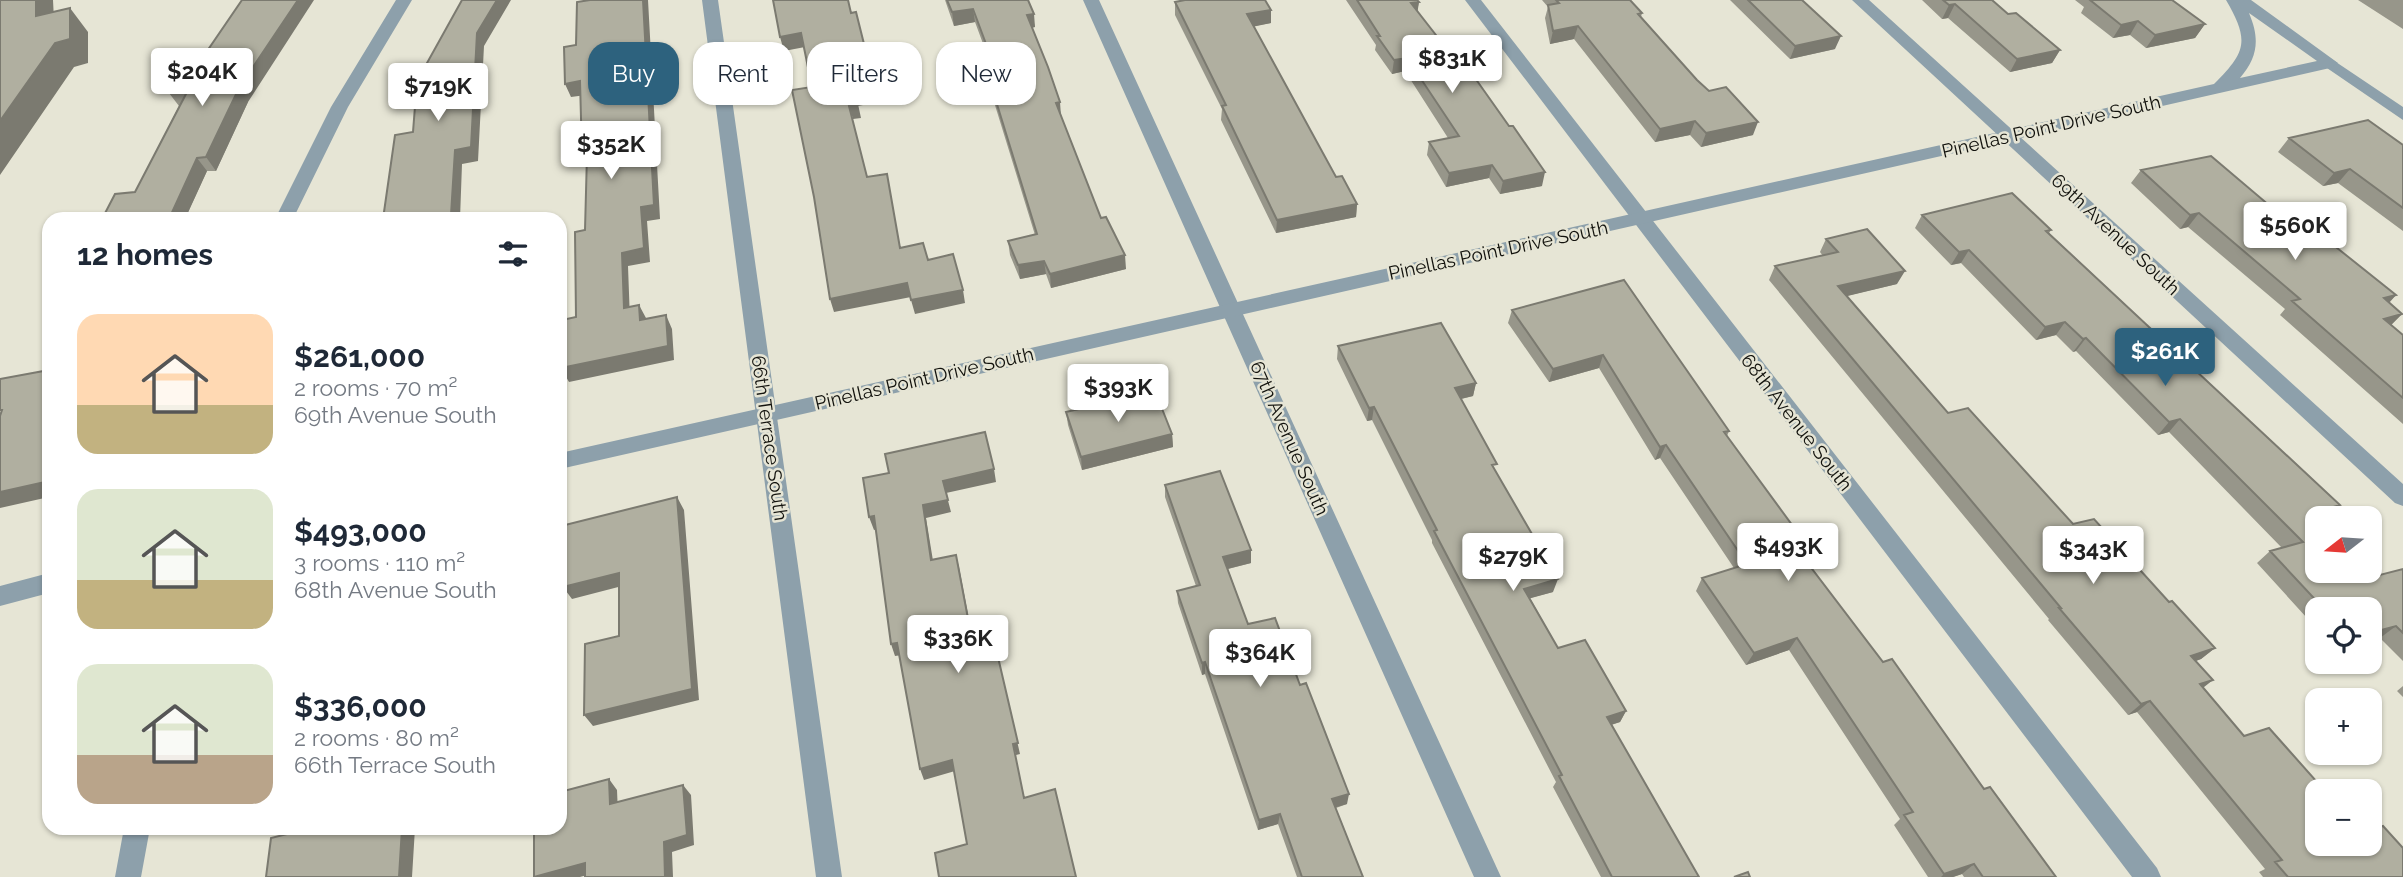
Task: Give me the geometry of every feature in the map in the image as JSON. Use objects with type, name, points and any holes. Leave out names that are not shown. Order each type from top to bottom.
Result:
[{"type":"street","points":[[287,212],[342,103],[404,0]]},
{"type":"street","name":"66th Terrace South","points":[[710,0],[829,877]]},
{"type":"street","name":"67th Avenue South","points":[[1091,0],[1488,877]]},
{"type":"street","name":"68th Avenue South","points":[[1473,0],[2148,877]]},
{"type":"street","name":"69th Avenue South","points":[[1860,0],[2403,497]]},
{"type":"street","points":[[2216,89],[2237,74],[2250,52],[2250,32],[2234,0]]},
{"type":"street","points":[[2241,0],[2403,114]]},
{"type":"street","name":"Pinellas Point Drive South","points":[[567,459],[2330,63]]},
{"type":"street","points":[[0,596],[42,585]]},
{"type":"street","points":[[128,877],[136,835]]},
{"type":"building","points":[[0,0],[36,0],[36,16],[70,8],[70,39],[55,43],[0,121]]},
{"type":"building","points":[[242,0],[298,0],[239,88],[206,157],[197,158],[172,212],[106,212],[115,194],[135,192],[187,92],[169,93],[192,58],[203,57]]},
{"type":"building","points":[[462,0],[497,0],[477,33],[471,147],[455,150],[451,212],[384,212],[395,135],[413,132],[417,81]]},
{"type":"building","points":[[643,0],[645,42],[588,42],[588,105],[649,105],[654,205],[641,207],[644,248],[622,253],[624,308],[639,305],[640,320],[666,315],[668,346],[567,367],[567,319],[576,317],[575,232],[585,230],[587,154],[582,155],[580,81],[565,84],[564,47],[576,45],[577,2]]},
{"type":"building","points":[[773,0],[848,0],[851,13],[856,12],[864,42],[807,42],[807,62],[801,33],[780,37]]},
{"type":"building","points":[[947,0],[1028,0],[1034,14],[1027,15],[1060,102],[1056,103],[1101,218],[1106,217],[1125,255],[1050,274],[1044,261],[1018,265],[1008,241],[1037,234],[997,105],[1036,105],[1036,42],[985,42],[973,9],[952,12]]},
{"type":"building","points":[[1265,0],[1271,10],[1247,14],[1336,177],[1342,176],[1357,204],[1277,220],[1222,106],[1226,105],[1175,2]]},
{"type":"building","points":[[1357,0],[1417,0],[1419,2],[1411,3],[1457,62],[1463,61],[1545,172],[1503,181],[1492,165],[1449,173],[1429,142],[1459,136],[1407,58],[1394,60]]},
{"type":"building","points":[[1556,0],[1630,0],[1642,13],[1638,14],[1697,80],[1709,91],[1726,87],[1758,122],[1706,133],[1695,121],[1660,129],[1578,26],[1553,31],[1548,5],[1559,3]]},
{"type":"building","points":[[1748,0],[1802,0],[1841,36],[1795,46]]},
{"type":"building","points":[[1943,0],[1992,0],[2008,14],[2016,13],[2060,50],[2017,59],[1955,4],[1949,5]]},
{"type":"building","points":[[2090,0],[2172,0],[2205,24],[2155,35],[2138,21],[2121,25]]},
{"type":"building","points":[[807,88],[807,105],[854,105],[849,106],[867,177],[887,174],[900,248],[923,243],[928,260],[953,254],[963,290],[911,300],[907,283],[830,299],[793,90]]},
{"type":"building","points":[[2368,120],[2403,145],[2403,208],[2350,169],[2334,173],[2289,138]]},
{"type":"building","points":[[2211,156],[2290,223],[2302,220],[2396,295],[2384,298],[2402,314],[2384,319],[2403,335],[2403,398],[2292,301],[2300,299],[2199,213],[2190,215],[2141,170]]},
{"type":"building","points":[[2012,193],[2051,230],[2046,231],[2340,505],[2305,506],[2305,583],[2382,583],[2382,574],[2403,569],[2403,633],[2396,626],[2382,630],[2382,597],[2313,597],[2270,551],[2303,542],[2180,419],[2169,422],[2086,338],[2083,339],[2065,322],[2045,327],[1969,250],[1959,252],[1922,215]]},
{"type":"building","points":[[1867,229],[1905,271],[1838,286],[1948,413],[1968,408],[2073,524],[2094,519],[2215,648],[2191,656],[2213,680],[2200,684],[2244,736],[2269,728],[2314,779],[2305,779],[2305,856],[2382,856],[2383,826],[2403,848],[2403,877],[2288,877],[2275,862],[2282,860],[2150,701],[2141,704],[1775,266],[1838,252],[1826,239]]},
{"type":"building","points":[[1624,280],[1729,431],[1724,432],[1795,529],[1784,532],[1883,662],[1892,659],[1984,789],[1990,787],[2056,877],[1983,877],[1974,864],[1944,874],[1904,815],[1913,812],[1797,638],[1754,653],[1702,578],[1747,564],[1666,445],[1660,447],[1603,355],[1553,369],[1512,310]]},
{"type":"building","points":[[1441,323],[1476,383],[1455,388],[1497,464],[1492,465],[1558,579],[1524,589],[1558,648],[1585,640],[1626,711],[1607,717],[1699,877],[1612,877],[1559,776],[1562,775],[1434,531],[1437,530],[1374,407],[1369,408],[1338,346]]},
{"type":"building","points":[[42,371],[42,483],[0,492],[2,410],[0,379]]},
{"type":"building","points":[[1155,391],[1172,434],[1081,457],[1066,412]]},
{"type":"building","points":[[985,432],[994,469],[943,481],[948,500],[923,505],[931,560],[956,555],[973,645],[994,640],[1018,743],[1013,744],[1024,798],[1055,789],[1076,877],[939,877],[935,853],[967,844],[952,760],[920,769],[897,643],[891,644],[874,516],[869,517],[863,478],[889,473],[885,454]]},
{"type":"building","points":[[1220,471],[1251,550],[1223,557],[1248,624],[1275,618],[1300,685],[1306,683],[1349,794],[1332,799],[1363,877],[1302,877],[1280,814],[1259,820],[1205,662],[1202,663],[1177,591],[1200,585],[1165,485]]},
{"type":"building","points":[[677,497],[692,689],[584,715],[585,644],[619,636],[619,573],[567,586],[567,524]]},
{"type":"building","points":[[609,779],[610,804],[683,785],[687,835],[664,842],[665,877],[585,877],[585,863],[534,877],[534,835],[567,835],[567,790]]},
{"type":"building","points":[[283,835],[402,835],[399,877],[266,877],[271,838]]},
{"type":"building","points":[[1748,872],[1750,877],[1734,877]]}]
